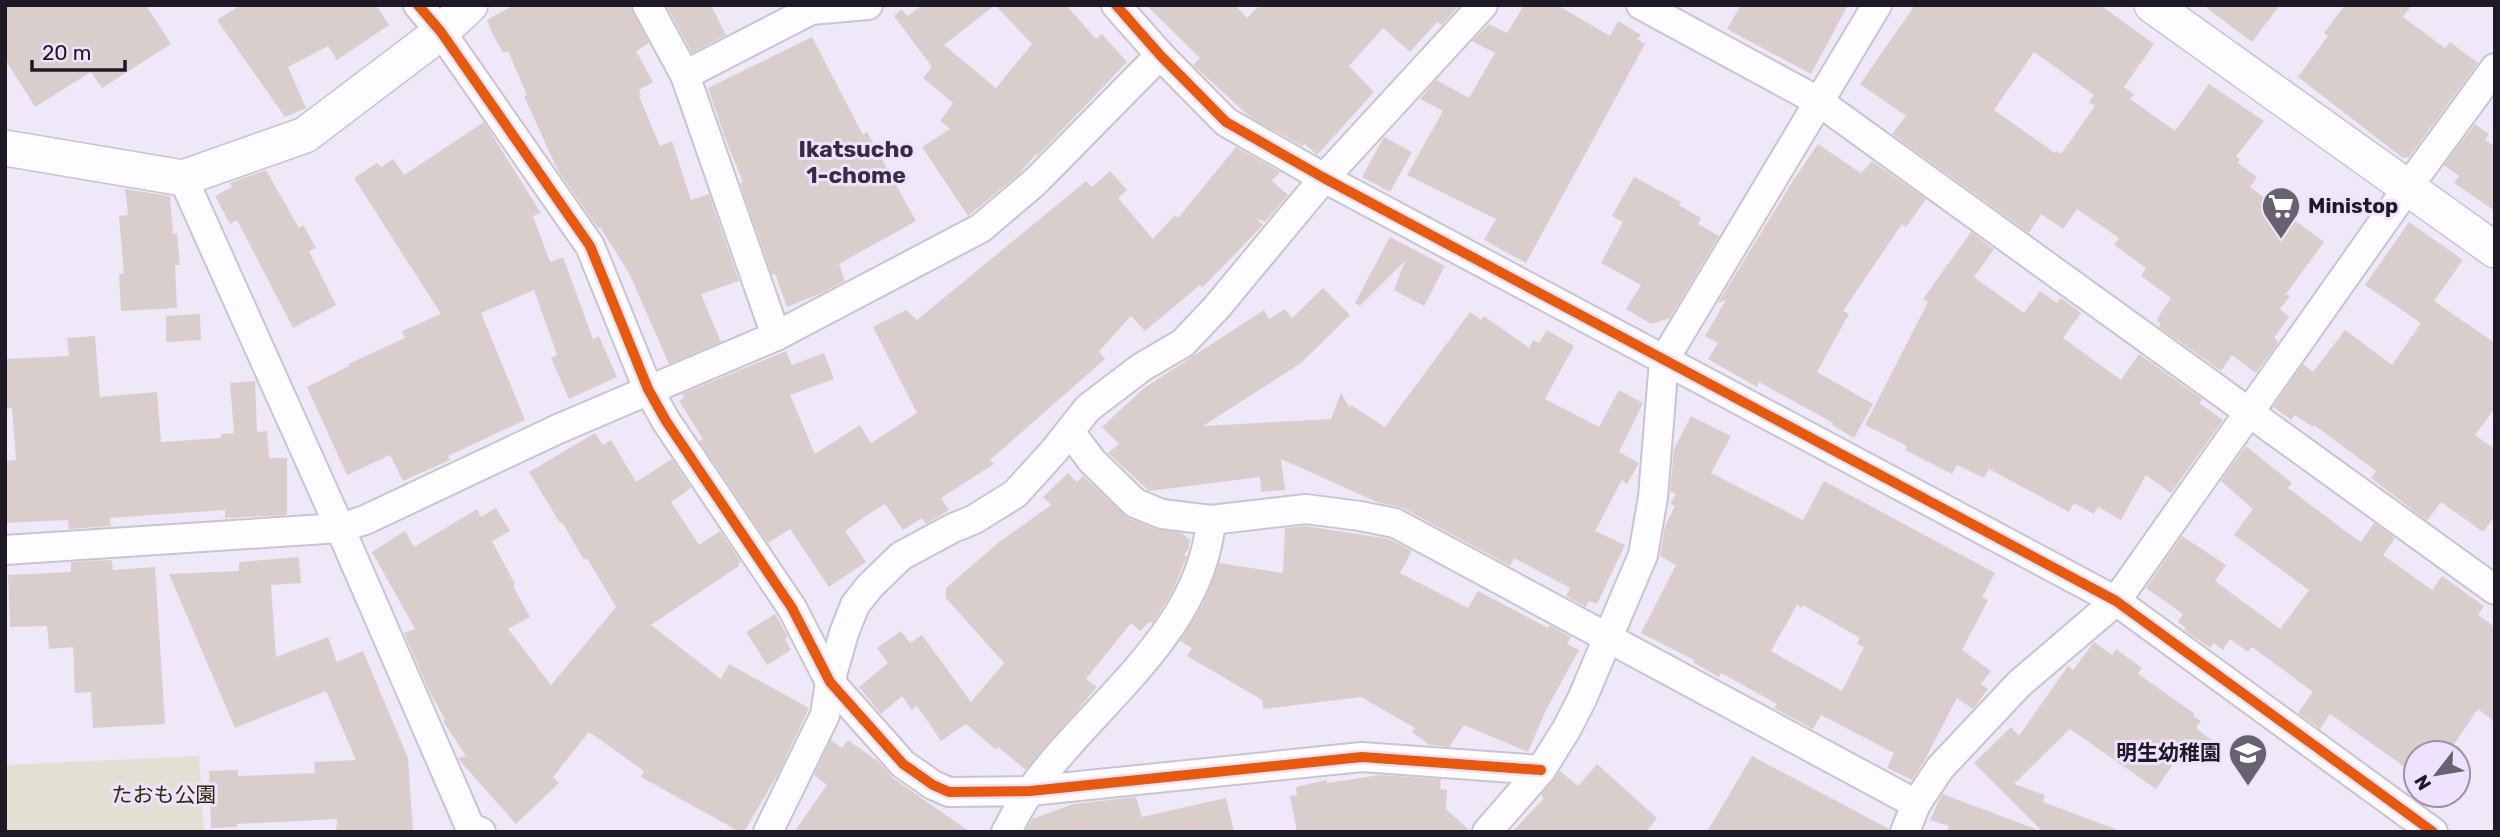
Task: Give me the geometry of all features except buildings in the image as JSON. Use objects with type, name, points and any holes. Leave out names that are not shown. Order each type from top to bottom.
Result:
[{"type":"street","points":[[418,5],[441,32],[590,246],[648,389],[666,421],[792,608],[830,682],[903,764],[933,785],[950,792],[1030,790],[1362,757],[1541,770]]},
{"type":"street","points":[[5,148],[183,178],[305,135],[441,32],[470,5]]},
{"type":"street","points":[[647,5],[685,75],[776,336]]},
{"type":"street","points":[[685,75],[811,10],[868,5]]},
{"type":"street","points":[[1116,5],[1160,55],[1226,122],[1324,178],[2116,601],[2433,832]]},
{"type":"street","points":[[768,832],[825,715],[830,682],[855,605],[882,572],[901,556],[973,520],[1015,494],[1088,408],[1142,367],[1183,342],[1217,307],[1324,178],[1483,5]]},
{"type":"street","points":[[1641,5],[1818,101],[2495,590]]},
{"type":"street","points":[[1486,832],[1541,770],[1582,699],[1643,555],[1653,497],[1664,360],[1877,5]]},
{"type":"street","points":[[2152,5],[2495,250]]},
{"type":"street","points":[[5,550],[340,528],[365,520],[648,389],[776,336],[981,228],[1035,182],[1160,55]]},
{"type":"street","points":[[1905,832],[1916,804],[1940,768],[2019,684],[2116,601],[2495,68]]},
{"type":"street","points":[[183,178],[340,528],[471,830]]},
{"type":"street","points":[[1070,432],[1093,461],[1135,503],[1162,514],[1211,520],[1306,509],[1395,523],[1916,804]]},
{"type":"street","points":[[1006,832],[1030,790],[1177,619],[1195,584],[1210,538],[1211,520]]},
{"type":"green space","name":"たおも公園","points":[[199,756],[204,832],[5,832],[5,765]]},
{"type":"cycle path","points":[[418,5],[441,32],[590,246],[648,389],[666,421],[792,608],[830,682],[903,764],[933,785],[949,792],[1030,791],[1362,757],[1541,770]]},
{"type":"cycle path","points":[[1116,5],[1160,55],[1226,122],[1324,178],[2116,601],[2433,832]]},
{"type":"place","name":"Ministop","points":[[2281,240]]},
{"type":"place","name":"明生幼稚園","points":[[2248,787]]},
{"type":"district","name":"Ikatsucho 1-chome","points":[[856,162]]}]
